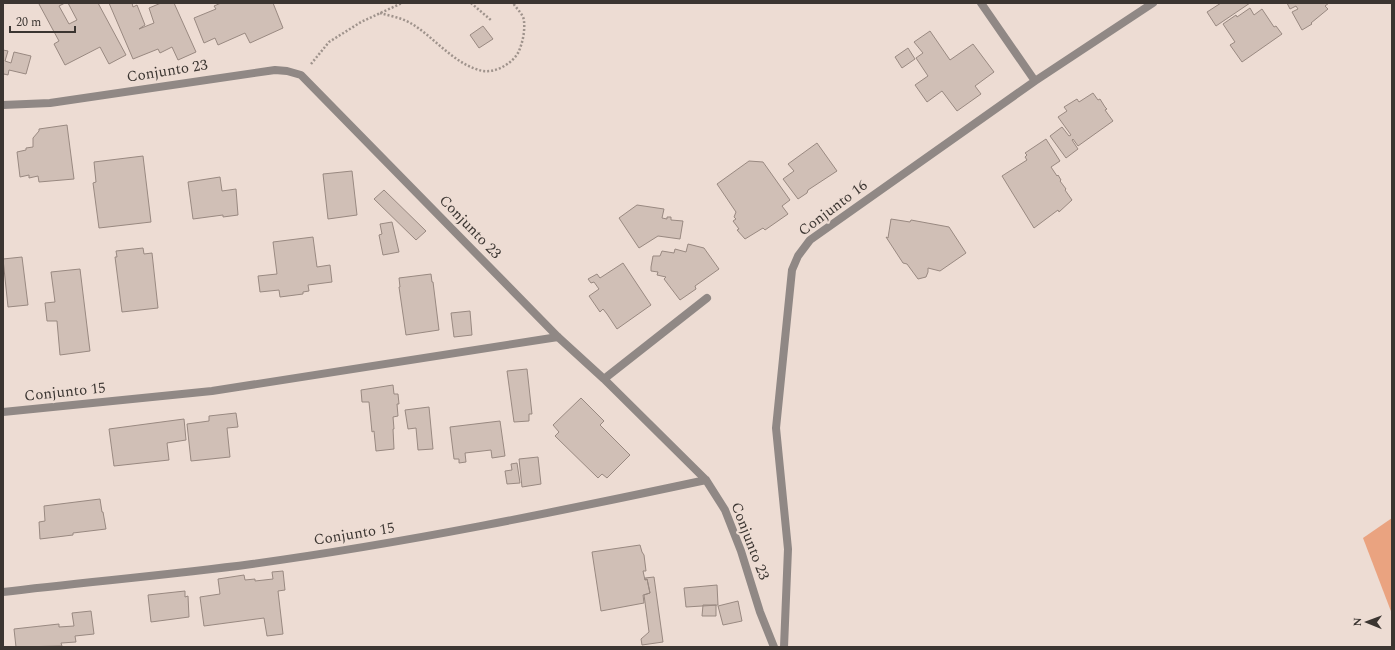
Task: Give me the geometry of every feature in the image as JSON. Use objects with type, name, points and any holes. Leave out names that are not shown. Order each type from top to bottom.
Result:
[{"type":"street","points":[[981,3],[1035,81]]},
{"type":"street","name":"Conjunto 16","points":[[784,647],[788,549],[776,428],[792,270],[798,256],[810,240],[1035,81],[1153,3]]},
{"type":"street","name":"Conjunto 23","points":[[3,105],[50,103],[226,76],[276,70],[301,75],[558,337],[604,379],[706,480],[725,510],[741,551],[760,612],[774,647]]},
{"type":"street","points":[[604,379],[708,298]]},
{"type":"street","name":"Conjunto 15","points":[[3,412],[212,391],[558,337]]},
{"type":"street","name":"Conjunto 15","points":[[3,592],[252,564],[410,539],[582,507],[706,480]]},
{"type":"path","points":[[301,75],[329,42],[361,22],[402,3]]},
{"type":"path","points":[[471,3],[492,21]]},
{"type":"path","points":[[380,13],[410,23],[430,37],[459,62],[480,71],[490,72],[501,68],[518,52],[523,40],[524,19],[513,3]]},
{"type":"shaded area","points":[[1392,518],[1392,614],[1363,538]]},
{"type":"building","points":[[65,3],[59,6],[69,24],[77,20],[68,3],[98,3],[126,55],[109,64],[100,47],[65,65],[54,44],[59,41],[39,4]]},
{"type":"building","points":[[109,3],[132,3],[133,7],[137,5],[145,25],[139,29],[154,23],[149,8],[161,3],[174,3],[196,52],[178,60],[172,47],[160,53],[158,49],[133,59]]},
{"type":"building","points":[[221,3],[273,3],[283,28],[250,43],[245,33],[218,45],[215,38],[204,43],[194,18],[216,9],[214,6]]},
{"type":"building","points":[[1221,3],[1250,3],[1216,26],[1207,12]]},
{"type":"building","points":[[1287,3],[1329,3],[1325,6],[1328,9],[1311,23],[1312,24],[1302,30],[1292,12],[1298,9],[1296,6],[1290,9]]},
{"type":"building","points":[[1250,8],[1254,15],[1262,9],[1274,27],[1276,26],[1282,34],[1242,62],[1230,45],[1235,42],[1223,24]]},
{"type":"building","points":[[483,26],[493,39],[479,48],[470,35]]},
{"type":"building","points":[[930,31],[950,60],[973,44],[994,72],[975,86],[981,94],[957,111],[942,91],[927,102],[915,85],[928,76],[916,58],[923,53],[914,42]]},
{"type":"building","points":[[908,48],[915,59],[902,68],[895,57]]},
{"type":"building","points":[[3,50],[8,51],[5,61],[11,63],[14,52],[31,56],[26,74],[9,70],[8,75],[4,74],[3,76]]},
{"type":"building","points":[[1093,93],[1098,100],[1100,99],[1107,109],[1105,110],[1113,121],[1078,146],[1073,139],[1072,140],[1078,149],[1066,158],[1050,136],[1062,127],[1069,136],[1071,135],[1058,117],[1067,111],[1064,107],[1077,99],[1079,102]]},
{"type":"building","points":[[67,125],[74,179],[39,182],[38,176],[29,178],[29,175],[20,177],[17,152],[33,147],[33,138],[39,129]]},
{"type":"building","points":[[1046,139],[1060,161],[1051,167],[1057,176],[1058,175],[1061,180],[1060,181],[1066,189],[1065,190],[1072,200],[1059,212],[1058,210],[1034,228],[1002,176],[1027,160],[1025,157],[1027,155],[1025,153]]},
{"type":"building","points":[[817,143],[837,171],[808,190],[807,193],[798,199],[783,179],[794,171],[788,164]]},
{"type":"building","points":[[143,156],[151,222],[99,228],[93,183],[96,182],[94,162]]},
{"type":"building","points":[[749,161],[763,162],[790,200],[782,206],[788,214],[765,230],[763,228],[745,239],[737,230],[739,229],[733,221],[736,219],[734,217],[736,212],[717,184]]},
{"type":"building","points":[[352,171],[357,215],[328,219],[323,174]]},
{"type":"building","points":[[220,177],[222,191],[236,189],[238,215],[223,217],[223,215],[193,219],[188,182]]},
{"type":"building","points":[[384,190],[426,231],[416,240],[374,199]]},
{"type":"building","points":[[637,205],[664,209],[662,218],[667,219],[667,217],[671,217],[671,220],[683,221],[680,239],[658,236],[639,248],[619,218]]},
{"type":"building","points":[[891,219],[910,222],[911,220],[949,227],[966,253],[940,271],[928,268],[926,277],[918,279],[907,264],[903,263],[886,237],[888,238]]},
{"type":"building","points":[[392,222],[399,252],[383,255],[379,235],[382,234],[380,224]]},
{"type":"building","points":[[313,237],[317,267],[330,265],[332,282],[308,285],[309,291],[303,292],[303,294],[280,297],[279,290],[260,292],[258,276],[277,274],[273,242]]},
{"type":"building","points":[[688,244],[704,248],[719,269],[695,286],[696,289],[680,300],[664,279],[666,277],[657,275],[658,272],[651,271],[651,267],[653,256],[660,256],[662,251],[674,253],[675,249],[686,252]]},
{"type":"building","points":[[143,248],[144,254],[152,253],[158,308],[122,312],[115,257],[117,257],[116,251]]},
{"type":"building","points":[[22,257],[28,305],[8,307],[3,259]]},
{"type":"building","points":[[623,263],[651,305],[617,329],[603,309],[600,312],[589,296],[599,289],[594,282],[591,283],[588,279],[597,274],[600,278]]},
{"type":"building","points":[[80,269],[90,351],[60,355],[57,321],[47,321],[45,303],[55,302],[51,272]]},
{"type":"building","points":[[431,274],[439,330],[406,335],[399,278]]},
{"type":"building","points":[[470,311],[472,335],[454,337],[451,313]]},
{"type":"building","points":[[527,369],[532,414],[529,414],[529,421],[514,422],[507,371]]},
{"type":"building","points":[[393,385],[394,394],[398,394],[399,404],[397,404],[398,416],[393,417],[394,449],[376,451],[374,431],[372,432],[369,402],[362,402],[361,390]]},
{"type":"building","points":[[581,398],[604,421],[600,425],[630,455],[607,478],[602,474],[598,478],[555,436],[559,432],[553,425]]},
{"type":"building","points":[[429,407],[433,449],[418,450],[416,428],[408,429],[405,410]]},
{"type":"building","points":[[236,413],[238,427],[227,428],[230,457],[191,461],[187,424],[209,421],[209,416]]},
{"type":"building","points":[[184,419],[186,440],[167,443],[169,460],[114,466],[109,429]]},
{"type":"building","points":[[500,421],[505,456],[492,458],[491,450],[465,453],[466,462],[459,463],[459,459],[454,459],[450,427]]},
{"type":"building","points":[[538,457],[541,484],[522,487],[519,459]]},
{"type":"building","points":[[517,463],[520,483],[507,484],[505,471],[512,470],[511,464]]},
{"type":"building","points":[[100,499],[106,529],[40,539],[39,522],[45,521],[44,506]]},
{"type":"building","points":[[640,545],[644,555],[646,571],[643,571],[645,580],[647,579],[650,593],[643,595],[644,603],[601,611],[592,552]]},
{"type":"building","points":[[283,571],[285,590],[278,591],[283,634],[267,636],[264,618],[204,626],[200,597],[220,594],[218,579],[244,575],[245,580],[255,579],[255,581],[273,579],[272,572]]},
{"type":"building","points":[[654,577],[663,642],[642,645],[641,639],[649,632],[644,595],[650,593],[647,579],[645,580],[645,578]]},
{"type":"building","points":[[717,585],[718,605],[686,607],[684,588]]},
{"type":"building","points":[[185,591],[185,597],[188,596],[189,617],[151,622],[148,595]]},
{"type":"building","points":[[738,601],[742,621],[723,625],[718,606]]},
{"type":"building","points":[[703,605],[716,605],[716,616],[702,616]]},
{"type":"building","points":[[91,611],[94,634],[75,636],[76,642],[61,643],[62,646],[16,647],[14,629],[59,624],[59,627],[74,626],[72,613]]}]
